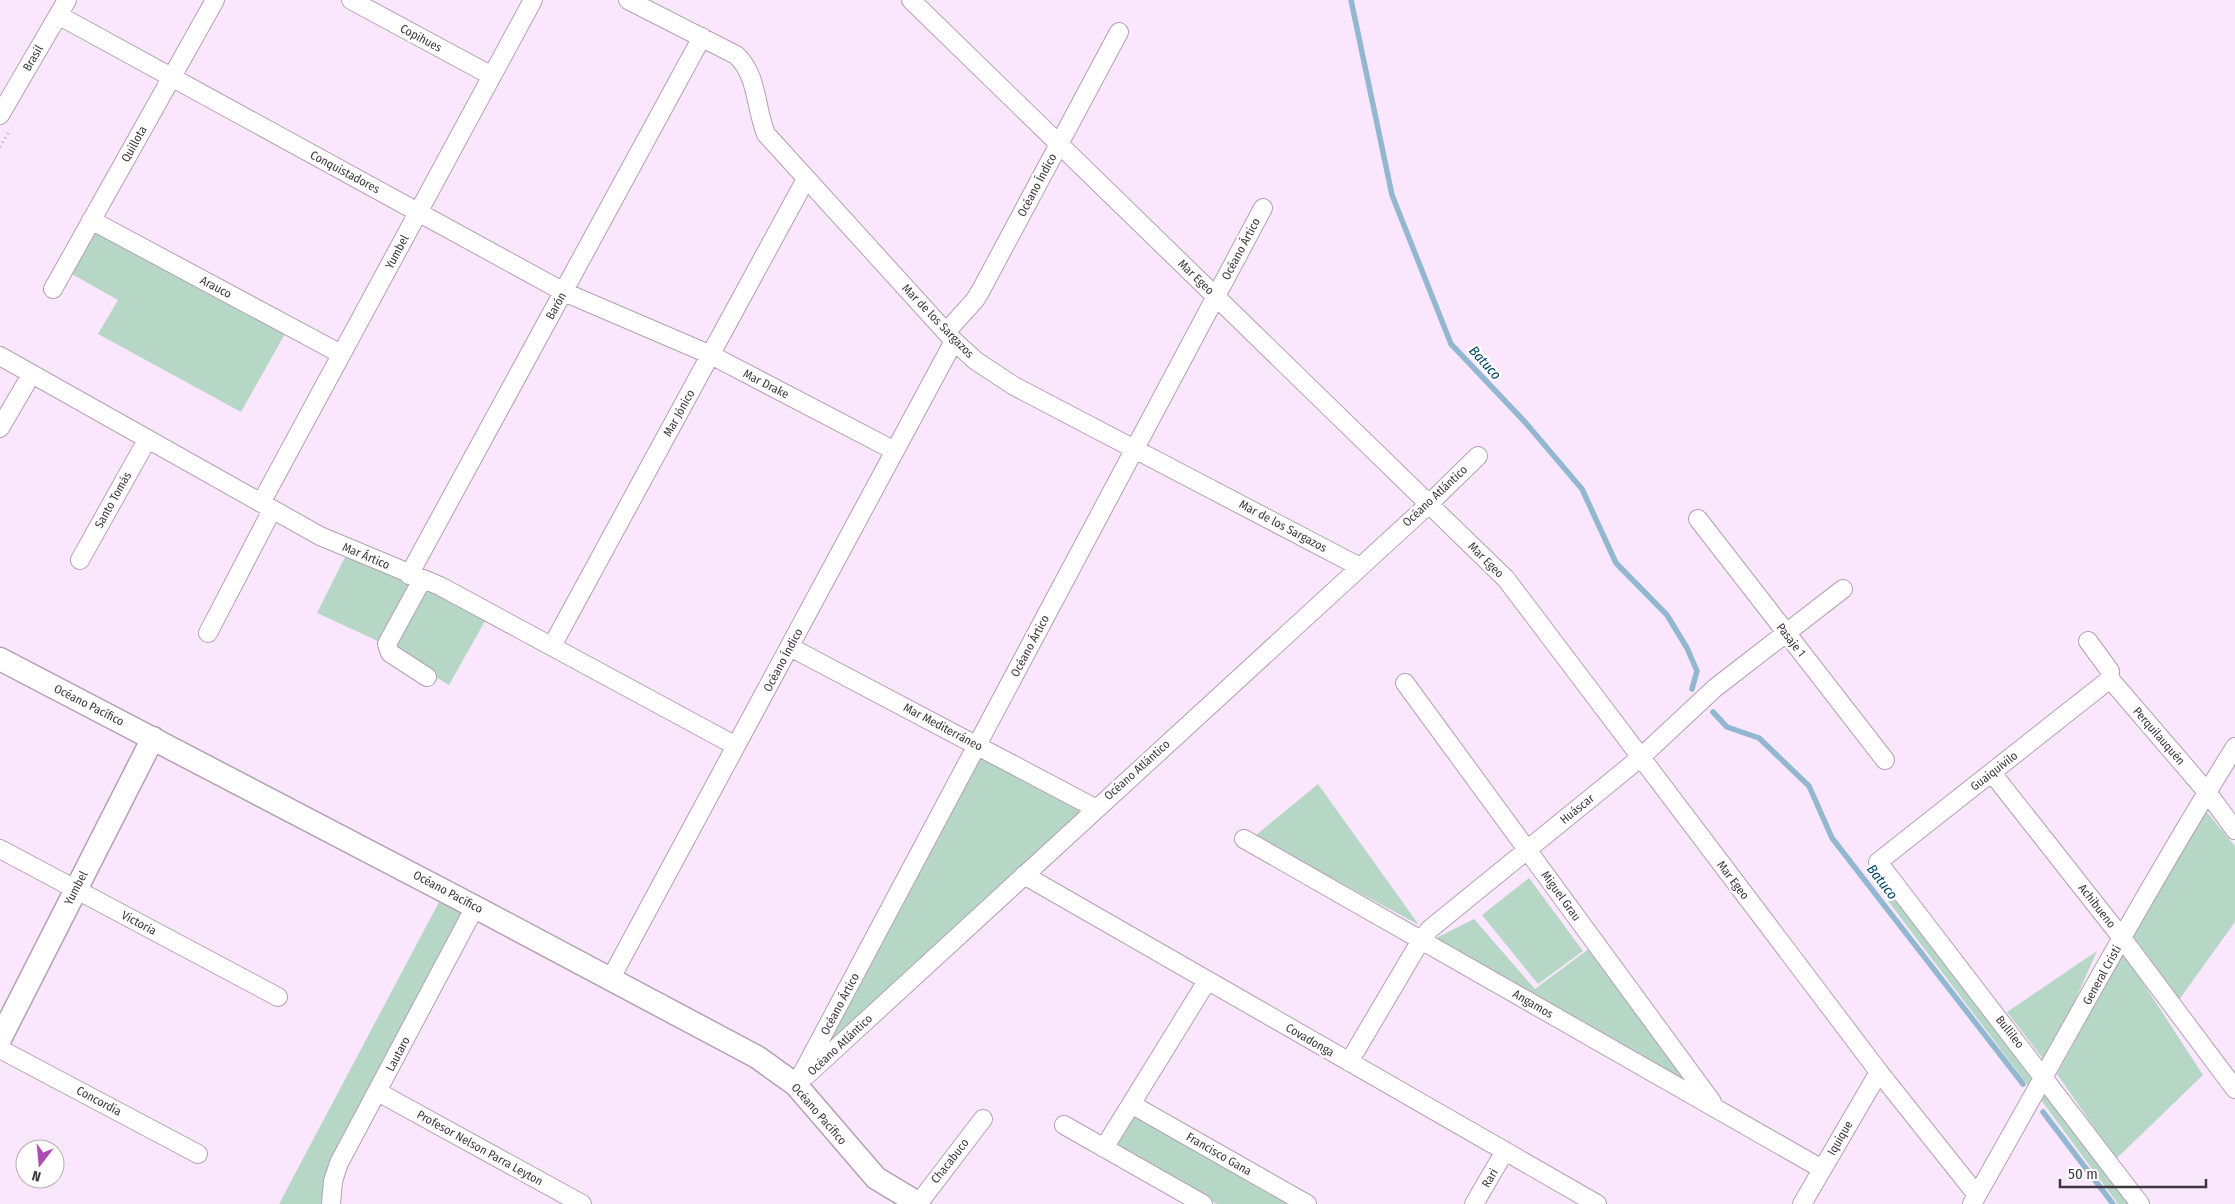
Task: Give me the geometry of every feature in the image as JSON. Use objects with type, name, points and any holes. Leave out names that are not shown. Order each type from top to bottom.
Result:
[{"type":"street","name":"Brasil","points":[[0,115],[67,0]]},
{"type":"street","name":"Quillota","points":[[53,289],[215,0]]},
{"type":"street","name":"Copihues","points":[[351,0],[492,76]]},
{"type":"street","name":"Yumbel","points":[[208,632],[266,506],[341,354],[533,0]]},
{"type":"street","name":"Mar de los Sargazos","points":[[628,0],[736,55],[744,62],[750,73],[760,120],[766,134],[950,337],[976,361],[1014,386],[1360,566]]},
{"type":"street","name":"Mar Egeo","points":[[911,0],[1506,580],[1974,1200]]},
{"type":"street","name":"Conquistadores","points":[[58,16],[564,292],[635,322]]},
{"type":"street","name":"Océano Índico","points":[[611,978],[895,451],[950,337],[975,300],[1119,32]]},
{"type":"street","name":"Barón","points":[[427,676],[390,653],[386,644],[416,577],[564,292],[702,37]]},
{"type":"street","name":"Mar Jónico","points":[[552,646],[806,179]]},
{"type":"street","name":"Océano Ártico","points":[[796,1085],[1263,208]]},
{"type":"street","name":"Arauco","points":[[91,220],[341,354]]},
{"type":"street","name":"Mar Drake","points":[[635,322],[711,355],[895,451]]},
{"type":"street","name":"Mar Ártico","points":[[0,356],[147,440],[336,544],[440,586],[736,746]]},
{"type":"street","points":[[0,428],[31,375]]},
{"type":"street","name":"Santo Tomás","points":[[80,560],[147,440]]},
{"type":"street","name":"Océano Atlántico","points":[[796,1085],[1095,808],[1429,504],[1478,456]]},
{"type":"street","name":"Pasaje 1","points":[[1698,519],[1885,760]]},
{"type":"street","name":"Huáscar","points":[[1349,1062],[1421,940],[1430,929],[1640,758],[1715,688],[1843,589]]},
{"type":"street","name":"Perquilauquén","points":[[2088,641],[2110,670],[2110,679],[2207,792],[2235,830]]},
{"type":"street","name":"Mar Mediterráneo","points":[[790,646],[1095,808]]},
{"type":"street","name":"Océano Pacífico","points":[[0,659],[611,978],[757,1057],[796,1085],[865,1167],[888,1186],[918,1204]]},
{"type":"street","name":"Guaiquivilo","points":[[1878,862],[2110,679]]},
{"type":"street","name":"Miguel Grau","points":[[1405,683],[1717,1108]]},
{"type":"street","name":"Yumbel","points":[[0,1039],[153,738]]},
{"type":"street","name":"General Cristi","points":[[1974,1200],[2045,1078],[2122,938],[2235,747]]},
{"type":"street","name":"Achibueno","points":[[1992,773],[2122,938],[2235,1089]]},
{"type":"street","name":"Angamos","points":[[1244,839],[1822,1169]]},
{"type":"street","name":"Victoria","points":[[0,849],[278,997]]},
{"type":"street","name":"Bullileo","points":[[1878,862],[2140,1204]]},
{"type":"street","name":"Covadonga","points":[[1024,875],[1597,1204]]},
{"type":"street","name":"Lautaro","points":[[331,1204],[333,1181],[339,1163],[475,907]]},
{"type":"street","points":[[1104,1148],[1207,981]]},
{"type":"street","name":"Concordia","points":[[0,1049],[198,1154]]},
{"type":"street","name":"Iquique","points":[[1802,1204],[1879,1072]]},
{"type":"street","name":"Profesor Nelson Parra Leyton","points":[[378,1092],[582,1204]]},
{"type":"street","name":"Francisco Gana","points":[[1130,1104],[1307,1204]]},
{"type":"street","name":"Chacabuco","points":[[918,1204],[983,1119]]},
{"type":"street","points":[[1064,1125],[1203,1204]]},
{"type":"street","name":"Rari","points":[[1474,1204],[1505,1151]]},
{"type":"green space","points":[[94,229],[186,281],[286,332],[241,412],[98,334],[118,300],[70,273]]},
{"type":"green space","points":[[346,555],[414,582],[380,642],[317,613]]},
{"type":"green space","points":[[423,589],[439,593],[485,621],[449,685],[395,653],[393,644]]},
{"type":"green space","points":[[979,753],[1082,811],[816,1061]]},
{"type":"green space","points":[[1318,784],[1419,925],[1255,836]]},
{"type":"green space","points":[[2205,810],[2235,846],[2235,922],[2176,1004],[2130,942]]},
{"type":"green space","points":[[1874,865],[2040,1079],[2033,1092],[1866,872]]},
{"type":"green space","points":[[1529,878],[1583,951],[1538,984],[1482,915]]},
{"type":"green space","points":[[439,902],[461,913],[326,1176],[321,1204],[279,1204]]},
{"type":"green space","points":[[1474,919],[1535,989],[1590,948],[1699,1093],[1432,940]]},
{"type":"green space","points":[[2097,951],[2047,1064],[2007,1012]]},
{"type":"green space","points":[[2123,952],[2203,1075],[2116,1159],[2057,1074]]},
{"type":"green space","points":[[2046,1090],[2131,1204],[2118,1204],[2041,1100]]},
{"type":"green space","points":[[1135,1114],[1289,1204],[1217,1204],[1114,1147]]},
{"type":"waterway","name":"Batuco","points":[[1351,0],[1392,195],[1451,344],[1525,422],[1582,489],[1616,563],[1667,615],[1687,648],[1697,671],[1692,689]]},
{"type":"waterway","name":"Batuco","points":[[1713,712],[1727,727],[1759,738],[1809,786],[1832,838],[2023,1084]]},
{"type":"waterway","name":"Batuco","points":[[2043,1112],[2113,1204]]}]
